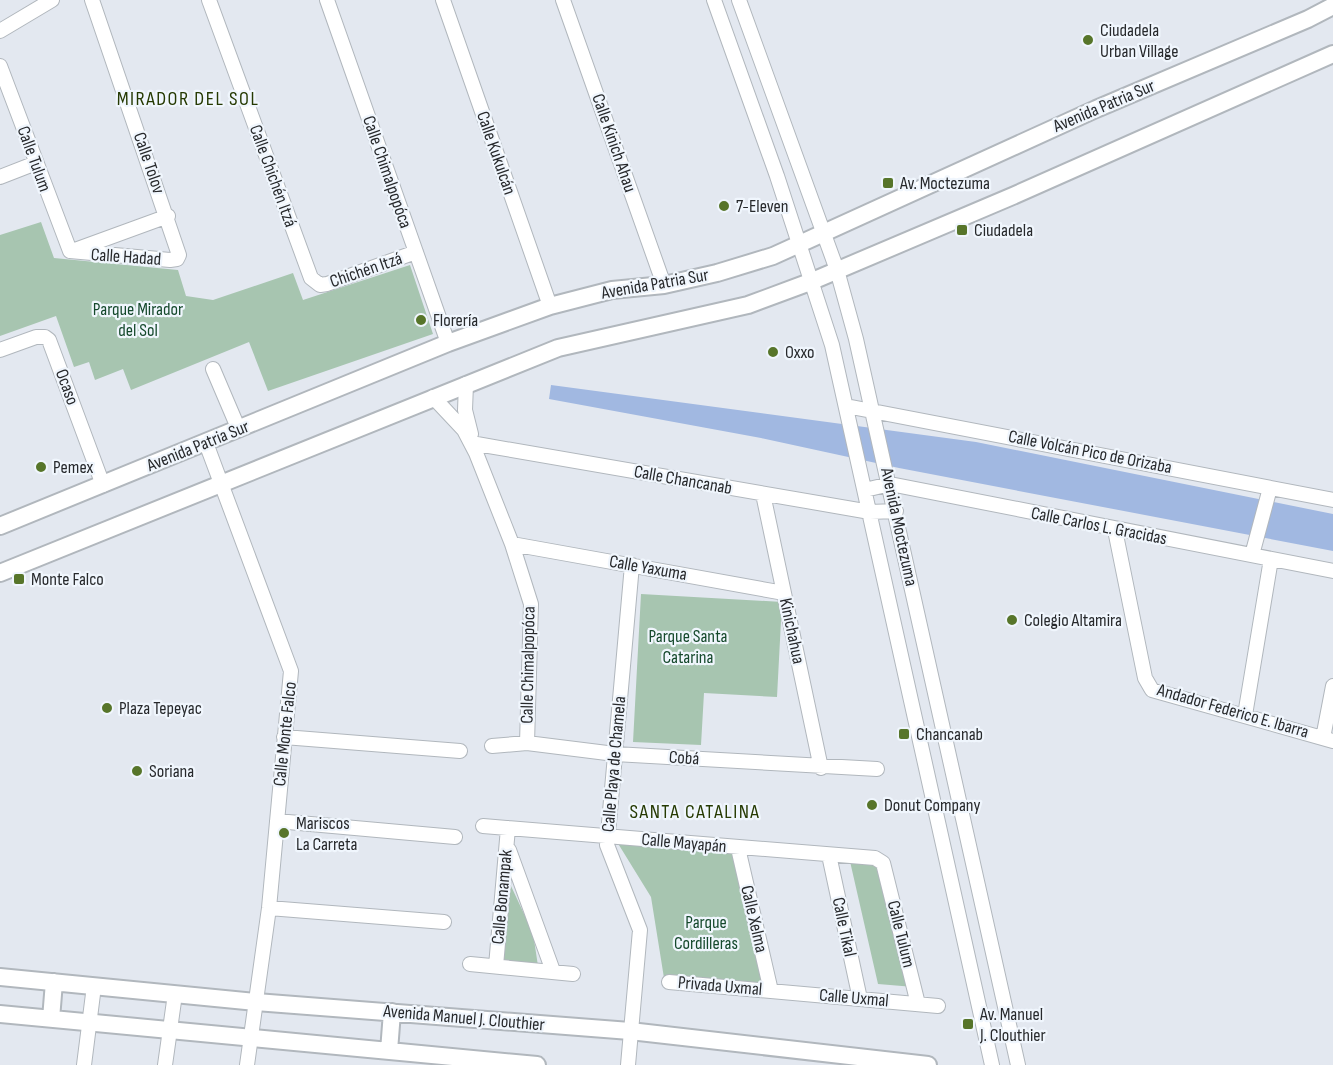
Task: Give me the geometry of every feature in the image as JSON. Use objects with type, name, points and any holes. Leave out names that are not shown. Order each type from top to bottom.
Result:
[{"type":"main road","name":"Avenida Patria Sur","points":[[0,526],[448,343],[550,306],[612,290],[664,285],[717,273],[798,246],[1096,109],[1308,19],[1333,6]]},
{"type":"main road","points":[[0,573],[558,348],[748,305],[810,282],[1015,195],[1333,54]]},
{"type":"main road","name":"Avenida Manuel J. Clouthier","points":[[0,977],[256,1002],[630,1031],[928,1065]]},
{"type":"main road","points":[[51,1019],[54,982]]},
{"type":"main road","points":[[390,1051],[392,1012]]},
{"type":"main road","points":[[0,1014],[390,1051],[428,1060],[537,1065]]},
{"type":"street","points":[[0,31],[52,0]]},
{"type":"street","name":"Calle Tolov","points":[[92,0],[168,216],[179,251],[177,259]]},
{"type":"street","name":"Calle Chichén Itzá","points":[[209,0],[307,272],[315,283]]},
{"type":"street","name":"Calle Chimalpopóca","points":[[327,0],[448,343]]},
{"type":"street","name":"Calle Kukulcán","points":[[443,0],[550,306]]},
{"type":"street","name":"Calle Kinich Ahau","points":[[563,0],[664,285]]},
{"type":"street","name":"Avenida Moctezuma","points":[[714,0],[777,176],[832,345],[992,1065]]},
{"type":"street","name":"Avenida Moctezuma","points":[[739,0],[837,270],[874,410],[1018,1065]]},
{"type":"street","name":"Calle Tulum","points":[[0,66],[70,251]]},
{"type":"street","points":[[0,177],[36,163]]},
{"type":"street","name":"Calle Hadad","points":[[70,251],[168,216]]},
{"type":"street","name":"Calle Hadad","points":[[70,251],[75,254],[177,259]]},
{"type":"street","name":"Chichén Itzá","points":[[315,283],[327,284],[416,252]]},
{"type":"street","name":"Ocaso","points":[[0,350],[36,337],[45,337],[49,340],[103,484]]},
{"type":"street","points":[[213,369],[239,430]]},
{"type":"street","name":"Calle Chimalpopóca","points":[[466,384],[466,421],[512,544],[531,604],[527,743]]},
{"type":"street","name":"Calle Chimalpopóca","points":[[433,397],[464,430],[474,446]]},
{"type":"street","name":"Calle Volcán Pico de Orizaba","points":[[847,411],[874,410],[1269,493],[1333,501]]},
{"type":"street","name":"Calle Monte Falco","points":[[206,443],[291,671],[269,908],[247,1065]]},
{"type":"street","name":"Calle Chancanab","points":[[474,446],[870,512],[896,512]]},
{"type":"street","name":"Calle Carlos L. Gracidas","points":[[865,490],[890,484],[1333,572]]},
{"type":"street","points":[[1252,555],[1269,493]]},
{"type":"street","name":"Kinichahua","points":[[762,494],[821,768]]},
{"type":"street","name":"Andador Federico E. Ibarra","points":[[1115,530],[1145,678],[1152,690],[1328,739]]},
{"type":"street","name":"Calle Yaxuma","points":[[512,544],[784,593]]},
{"type":"street","points":[[1245,715],[1271,559]]},
{"type":"street","name":"Calle Playa de Chamela","points":[[628,1065],[640,930],[607,845],[632,565]]},
{"type":"street","points":[[1328,739],[1333,686]]},
{"type":"street","points":[[285,737],[460,751]]},
{"type":"street","name":"Cobá","points":[[492,746],[527,743],[615,754],[821,768],[877,769]]},
{"type":"street","points":[[277,821],[455,837]]},
{"type":"street","name":"Calle Mayapán","points":[[483,826],[875,858],[884,863]]},
{"type":"street","name":"Calle Bonampak","points":[[496,966],[508,828]]},
{"type":"street","points":[[507,844],[553,971]]},
{"type":"street","name":"Calle Xelma","points":[[738,848],[771,991]]},
{"type":"street","name":"Calle Tikal","points":[[829,855],[860,999]]},
{"type":"street","name":"Calle Tulum","points":[[884,863],[918,1004]]},
{"type":"street","points":[[269,908],[444,922]]},
{"type":"street","points":[[470,964],[573,974]]},
{"type":"street","name":"Privada Uxmal","points":[[669,982],[771,991]]},
{"type":"street","points":[[84,1065],[94,986]]},
{"type":"street","name":"Calle Uxmal","points":[[771,991],[938,1006]]},
{"type":"street","points":[[165,1065],[174,994]]},
{"type":"green space","name":"Parque Mirador del Sol","points":[[41,222],[54,258],[178,270],[186,296],[213,300],[293,273],[303,300],[410,265],[433,334],[268,391],[249,342],[131,390],[123,369],[95,380],[89,362],[74,367],[56,316],[0,336],[0,235]]},
{"type":"green space","name":"Parque Santa Catarina","points":[[641,594],[782,602],[777,697],[704,693],[701,745],[633,742]]},
{"type":"green space","name":"Parque Cordilleras","points":[[614,837],[738,848],[771,991],[664,978],[651,897]]},
{"type":"green space","points":[[849,857],[883,863],[914,987],[878,984]]},
{"type":"green space","points":[[511,886],[533,933],[538,966],[501,963]]},
{"type":"water","points":[[551,385],[976,442],[1333,514],[1333,551],[899,468],[761,438],[549,399]]},
{"type":"place","name":"Ciudadela Urban Village","points":[[1088,40]]},
{"type":"place","name":"Av. Moctezuma","points":[[888,183]]},
{"type":"place","name":"7-Eleven","points":[[724,206]]},
{"type":"place","name":"Ciudadela","points":[[962,230]]},
{"type":"place","name":"Florería","points":[[421,320]]},
{"type":"place","name":"Oxxo","points":[[773,352]]},
{"type":"place","name":"Pemex","points":[[41,467]]},
{"type":"place","name":"Monte Falco","points":[[19,579]]},
{"type":"place","name":"Colegio Altamira","points":[[1012,620]]},
{"type":"place","name":"Plaza Tepeyac","points":[[107,708]]},
{"type":"place","name":"Chancanab","points":[[904,734]]},
{"type":"place","name":"Soriana","points":[[137,771]]},
{"type":"place","name":"Donut Company","points":[[872,805]]},
{"type":"place","name":"Mariscos La Carreta","points":[[284,833]]},
{"type":"place","name":"Av. Manuel J. Clouthier","points":[[968,1024]]},
{"type":"district","name":"MIRADOR DEL SOL","points":[[188,99]]},
{"type":"district","name":"SANTA CATALINA","points":[[695,812]]}]
